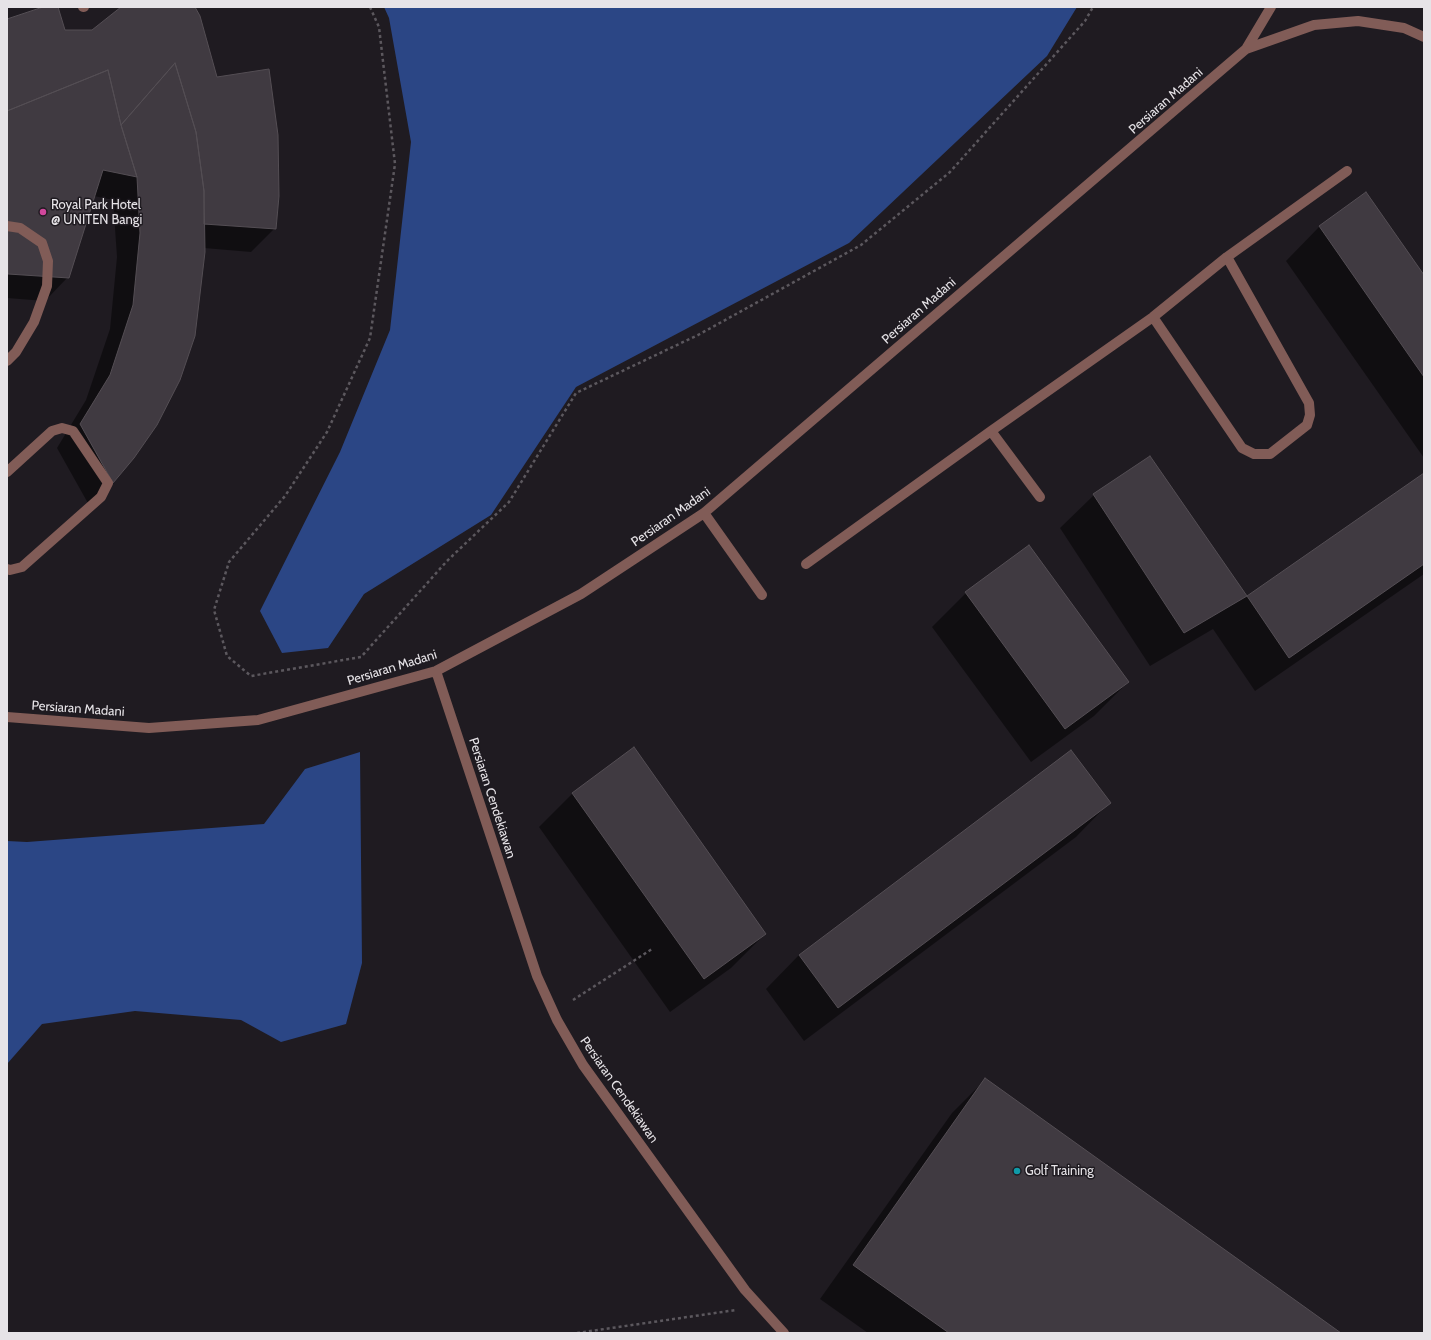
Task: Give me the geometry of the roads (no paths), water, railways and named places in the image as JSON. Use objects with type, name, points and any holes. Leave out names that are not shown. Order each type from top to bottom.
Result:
[{"type":"street","points":[[1246,49],[1271,7]]},
{"type":"street","points":[[1246,49],[1314,25],[1358,21],[1404,28],[1424,37]]},
{"type":"street","name":"Persiaran Madani","points":[[7,717],[149,728],[258,720],[436,671],[581,594],[704,513],[1246,49]]},
{"type":"street","points":[[806,564],[991,430],[1153,317],[1227,257],[1347,171]]},
{"type":"street","points":[[7,226],[20,228],[42,243],[48,261],[47,286],[34,322],[16,352],[7,361]]},
{"type":"street","points":[[1153,317],[1242,448],[1254,454],[1270,454],[1307,424],[1310,415],[1309,403],[1227,257]]},
{"type":"street","points":[[7,472],[52,432],[62,428],[73,431],[108,483],[101,497],[22,567],[10,570],[7,569]]},
{"type":"street","points":[[991,430],[1040,497]]},
{"type":"street","points":[[704,513],[762,595]]},
{"type":"street","name":"Persiaran Cendekiawan","points":[[436,671],[537,976],[557,1020],[582,1065],[744,1290],[784,1333]]},
{"type":"water","points":[[384,7],[1077,7],[1047,56],[849,243],[576,387],[491,515],[364,594],[328,648],[282,653],[260,611],[340,452],[390,330],[411,142],[389,18]]},
{"type":"water","points":[[360,752],[362,963],[346,1024],[281,1042],[241,1020],[135,1011],[42,1024],[7,1064],[7,841],[27,842],[264,824],[305,769]]},
{"type":"place","name":"Royal Park Hotel @ UNITEN Bangi","points":[[43,212]]},
{"type":"place","name":"Golf Training","points":[[1017,1171]]}]
